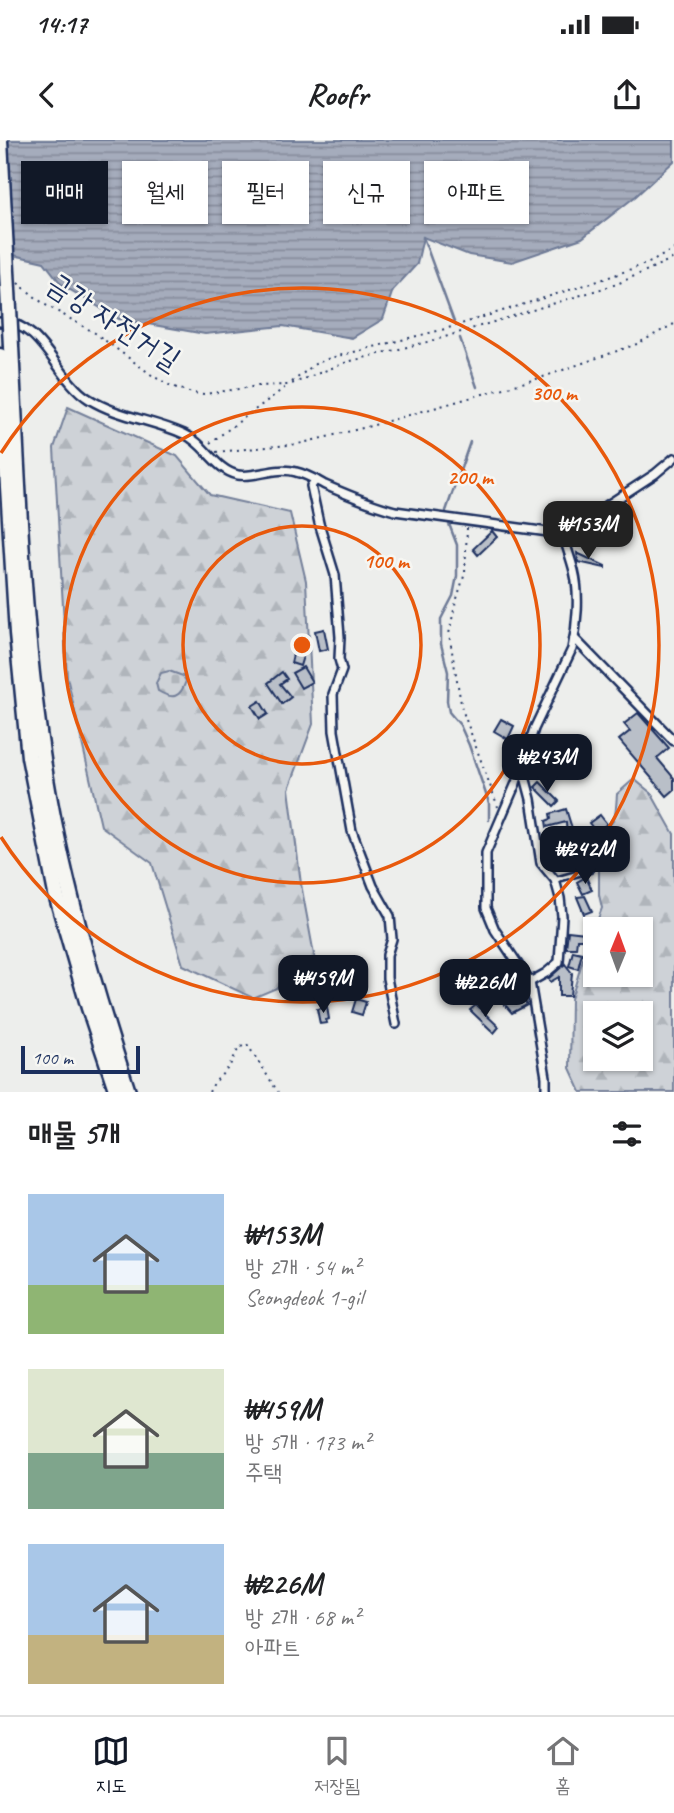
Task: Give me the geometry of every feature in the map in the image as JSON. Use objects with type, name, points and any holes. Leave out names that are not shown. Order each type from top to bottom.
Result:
[{"type":"highway","points":[[0,140],[17,634],[29,757],[56,894],[117,1092]]},
{"type":"highway","points":[[6,351],[28,630],[42,753],[67,888],[98,1002],[128,1092]]},
{"type":"street","points":[[0,322],[17,326],[42,344],[64,378],[88,399],[185,434],[206,449],[227,471],[246,476],[265,471],[297,472],[376,506],[407,513],[563,534],[655,474],[674,458]]},
{"type":"street","points":[[316,480],[312,486],[314,503],[335,575],[340,637],[339,659],[342,670],[333,694],[334,731],[352,831],[373,886],[390,916],[392,939],[387,955],[387,978],[396,1024]]},
{"type":"street","points":[[546,1092],[546,1077],[530,982],[502,942],[486,908],[486,853],[520,771],[534,729],[572,649],[577,596],[575,574],[563,534]]},
{"type":"street","points":[[574,638],[674,741]]},
{"type":"street","points":[[520,771],[526,780],[531,799],[541,863],[555,880],[562,916],[559,962],[547,973],[530,982]]},
{"type":"lane","points":[[555,880],[590,870]]},
{"type":"path","points":[[206,449],[315,364],[445,329],[598,281],[651,262],[674,249]]},
{"type":"path","points":[[289,385],[347,362],[435,340],[617,284],[674,258]]},
{"type":"path","name":"금강 자전거길","points":[[15,282],[44,304],[95,333],[171,386],[205,394],[289,385]]},
{"type":"path","points":[[206,449],[298,444],[367,427],[543,377],[637,344],[674,324]]},
{"type":"path","points":[[467,520],[465,573],[449,634],[462,709],[502,816]]},
{"type":"path","points":[[209,1092],[229,1068],[239,1048],[247,1044],[278,1092]]},
{"type":"green space","points":[[68,407],[177,456],[210,495],[290,513],[306,581],[313,724],[289,789],[301,884],[317,971],[253,998],[183,965],[152,863],[101,826],[67,677],[54,448]]},
{"type":"green space","points":[[169,671],[183,676],[186,681],[175,696],[158,691],[156,683],[161,673]]},
{"type":"green space","points":[[634,779],[651,793],[674,834],[674,1092],[581,1092],[570,1068],[571,999],[583,959],[583,987],[653,987],[653,917],[599,917],[602,908],[595,834],[612,823],[617,794]]},
{"type":"water","points":[[0,140],[674,140],[674,161],[636,196],[582,238],[512,262],[469,255],[423,237],[417,264],[393,290],[383,319],[352,338],[283,326],[205,334],[119,319],[62,285],[44,262],[0,252]]},
{"type":"building","points":[[492,531],[497,537],[478,555],[473,549]]},
{"type":"building","points":[[577,553],[605,566],[605,568],[578,562]]},
{"type":"building","points":[[324,629],[328,649],[319,651],[315,631]]},
{"type":"building","points":[[294,650],[304,653],[300,666],[291,663]]},
{"type":"building","points":[[303,667],[312,682],[301,688],[292,673]]},
{"type":"building","points":[[282,672],[287,679],[280,684],[291,697],[282,704],[268,683]]},
{"type":"building","points":[[260,701],[268,714],[260,719],[252,706]]},
{"type":"building","points":[[638,713],[669,748],[657,758],[674,778],[674,790],[667,796],[619,740],[630,731],[624,724]]},
{"type":"building","points":[[501,719],[514,726],[508,739],[494,731]]},
{"type":"building","points":[[540,782],[559,801],[554,806],[535,787]]},
{"type":"building","points":[[566,809],[578,848],[571,851],[567,841],[566,822],[547,827],[546,821],[551,819],[550,814]]},
{"type":"building","points":[[600,815],[607,824],[596,832],[589,823]]},
{"type":"building","points":[[583,851],[589,866],[580,868],[574,854]]},
{"type":"building","points":[[586,877],[592,890],[583,894],[577,882]]},
{"type":"building","points":[[585,896],[592,911],[584,914],[577,897]]},
{"type":"building","points":[[568,931],[583,933],[583,939],[577,939],[576,948],[566,948]]},
{"type":"building","points":[[573,951],[582,953],[578,969],[569,966]]},
{"type":"building","points":[[565,964],[572,973],[570,996],[559,996],[559,977],[550,982],[548,979]]},
{"type":"building","points":[[521,988],[527,1005],[512,1013],[500,999]]},
{"type":"building","points":[[356,999],[366,1002],[362,1015],[352,1012]]},
{"type":"building","points":[[476,1005],[499,1027],[494,1033],[470,1010]]},
{"type":"building","points":[[327,1007],[329,1019],[326,1020],[327,1023],[320,1024],[317,1009]]},
{"type":"waterway","points":[[423,237],[454,322]]},
{"type":"waterway","points":[[460,338],[477,387]]},
{"type":"waterway","points":[[446,511],[470,442]]},
{"type":"waterway","points":[[449,524],[457,545],[457,576],[453,596],[441,619],[441,644],[448,672],[447,701],[449,712],[460,725],[469,745],[489,803],[489,820]]}]
